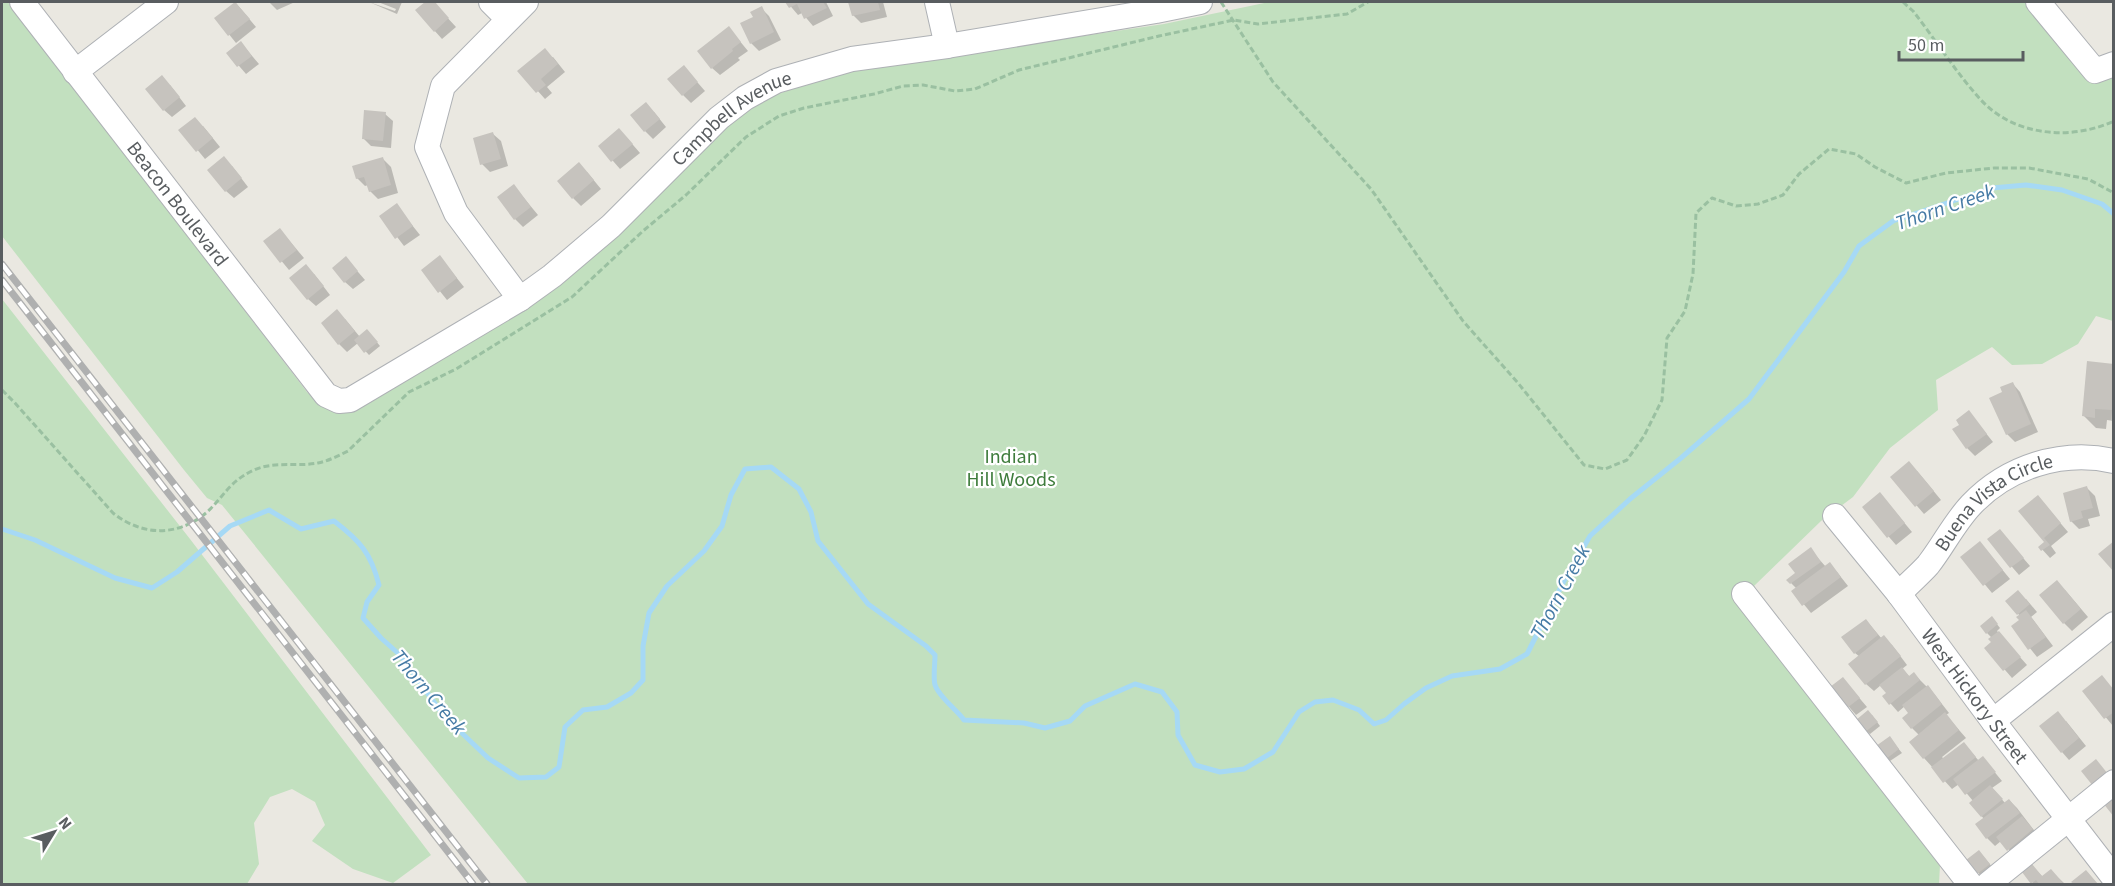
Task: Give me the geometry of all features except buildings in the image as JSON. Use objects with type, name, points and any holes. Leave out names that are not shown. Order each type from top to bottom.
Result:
[{"type":"street","name":"Beacon Boulevard","points":[[22,2],[326,395],[339,401]]},
{"type":"street","points":[[75,72],[166,2]]},
{"type":"street","points":[[491,2],[508,19]]},
{"type":"street","points":[[520,299],[456,213],[427,147],[443,86],[526,2]]},
{"type":"street","points":[[938,2],[947,46]]},
{"type":"street","name":"Campbell Avenue","points":[[339,401],[350,400],[520,299],[552,276],[610,226],[719,118],[745,98],[776,81],[852,59],[947,46],[1200,2]]},
{"type":"street","points":[[2038,2],[2104,68]]},
{"type":"street","name":"Buena Vista Circle","points":[[1899,594],[1928,565],[1969,507],[1987,489],[2010,474],[2043,462],[2085,457],[2114,461]]},
{"type":"street","name":"West Hickory Street","points":[[1835,516],[1899,594],[2067,819],[2114,878]]},
{"type":"street","points":[[1744,594],[1970,885]]},
{"type":"street","points":[[1993,721],[2114,624]]},
{"type":"street","points":[[1988,885],[2114,782]]},
{"type":"path","points":[[1221,2],[1273,82],[1371,189],[1463,321],[1518,383],[1584,465],[1605,470],[1627,460],[1644,436],[1662,400],[1667,338],[1685,312],[1693,274],[1696,213],[1713,198],[1736,206],[1758,204],[1784,195],[1799,174],[1829,149],[1856,154],[1906,183],[1946,173],[1994,168],[2029,168],[2088,179],[2114,193]]},
{"type":"path","points":[[1159,36],[1234,20],[1258,24],[1347,14],[1368,2]]},
{"type":"path","points":[[1903,2],[1913,11],[1981,101],[2005,119],[2032,130],[2061,134],[2082,132],[2114,121]]},
{"type":"green space","name":"Indian Hill Woods","points":[[2,2],[8,2],[307,392],[323,407],[359,408],[507,321],[548,292],[727,126],[751,106],[778,94],[864,68],[1164,24],[1269,2],[2028,2],[2087,78],[2097,83],[2113,78],[2113,321],[2096,316],[2078,344],[2042,364],[2012,365],[1992,347],[1936,380],[1938,410],[1890,448],[1853,497],[1821,521],[1754,586],[1802,654],[1940,865],[1939,884],[528,884],[222,505],[207,498],[184,470],[2,236]]},
{"type":"green space","points":[[2,299],[190,539],[431,855],[393,883],[353,869],[312,841],[325,825],[315,802],[292,789],[270,797],[254,823],[259,864],[247,884],[2,884]]},
{"type":"waterway","name":"Thorn Creek","points":[[2,529],[35,540],[115,578],[152,588],[177,572],[230,526],[269,510],[301,529],[334,521],[363,548],[376,574],[379,585],[367,602],[363,618],[400,655],[444,716],[488,758],[519,778],[546,777],[559,767],[565,727],[583,710],[607,707],[631,693],[643,680],[643,646],[649,613],[667,586],[704,551],[722,526],[731,495],[745,469],[771,467],[799,489],[811,512],[818,541],[868,604],[935,655],[935,685],[940,694],[964,720],[1024,723],[1045,728],[1070,721],[1085,706],[1135,684],[1162,692],[1177,712],[1178,735],[1195,765],[1220,772],[1244,769],[1273,752],[1299,712],[1315,702],[1333,700],[1359,710],[1374,724],[1386,720],[1426,688],[1452,676],[1500,669],[1527,654],[1590,536],[1630,499],[1749,399],[1844,272],[1859,246],[1893,221],[1992,188],[2026,185],[2062,190],[2102,204],[2114,214]]},
{"type":"railway","points":[[2,264],[487,884]]},
{"type":"railway","points":[[2,280],[473,884]]}]
